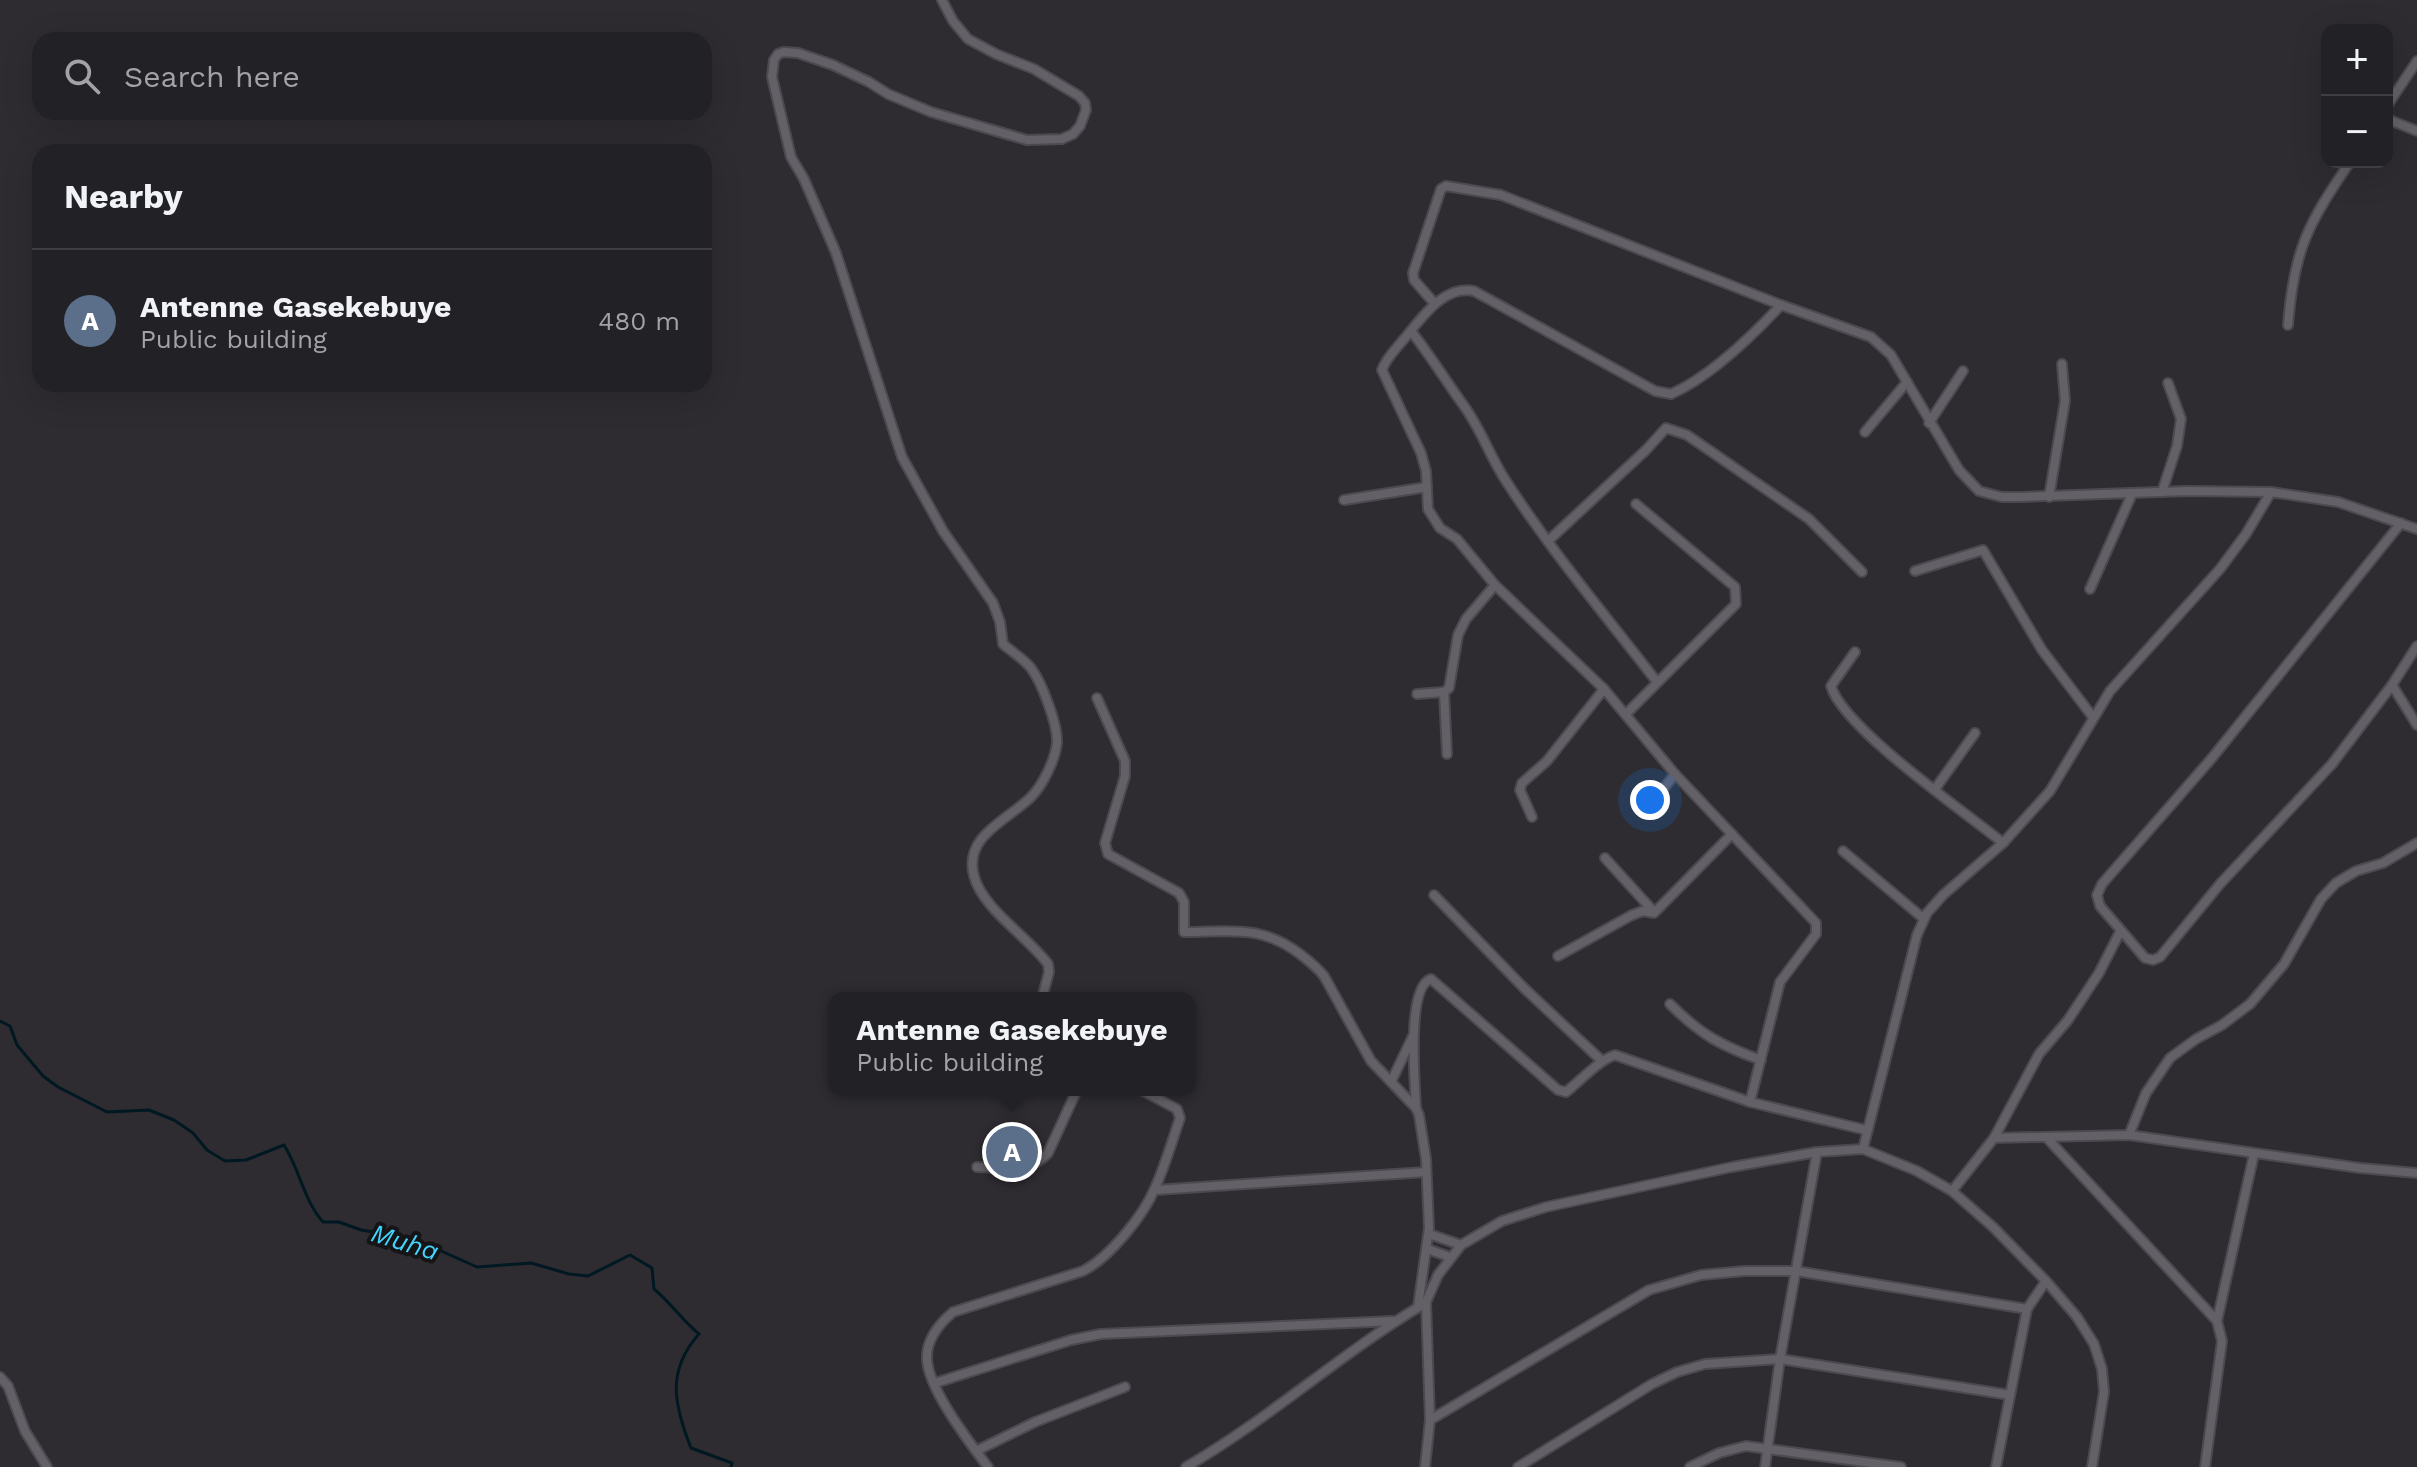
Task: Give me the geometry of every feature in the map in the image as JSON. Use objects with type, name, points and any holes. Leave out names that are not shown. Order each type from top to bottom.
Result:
[{"type":"street","points":[[942,0],[953,21],[968,39],[1034,69],[1079,96],[1086,110],[1073,134],[1062,139],[1027,140],[931,112],[833,65],[798,53],[778,54],[772,67],[772,77],[791,157],[804,179],[836,253],[902,457],[943,531],[993,603],[1003,644],[1031,667],[1056,730],[1057,743],[1053,757],[1040,784],[1029,799],[987,833],[978,845],[972,869],[983,896],[1048,964],[1044,992]]},
{"type":"street","points":[[2393,97],[2417,61]]},
{"type":"street","points":[[2393,121],[2417,131]]},
{"type":"street","points":[[2288,325],[2296,260],[2307,229],[2346,168]]},
{"type":"street","points":[[1435,304],[1414,280],[1413,273],[1441,189],[1446,186],[1501,195],[1871,337],[1891,355],[1959,470],[1979,491],[2002,497],[2271,492],[2338,502],[2417,529]]},
{"type":"street","points":[[1750,1102],[1780,982],[1818,927],[1675,774],[1604,689],[1495,585],[1457,539],[1440,528],[1428,509],[1426,471],[1421,453],[1382,370],[1435,304],[1458,291],[1474,291],[1655,391],[1671,394],[1753,335],[1781,305]]},
{"type":"street","points":[[1411,331],[1464,406],[1504,479],[1657,682]]},
{"type":"street","points":[[2049,497],[2065,401],[2062,364]]},
{"type":"street","points":[[1929,423],[1963,371]]},
{"type":"street","points":[[1865,432],[1907,382]]},
{"type":"street","points":[[2162,492],[2177,446],[2181,419],[2168,383]]},
{"type":"street","points":[[1548,541],[1666,428],[1670,428],[1687,435],[1809,519],[1862,572]]},
{"type":"street","points":[[1344,500],[1427,487]]},
{"type":"street","points":[[1863,1149],[1917,935],[1924,919],[1943,895],[2003,843],[2050,791],[2092,716],[2110,691],[2220,569],[2271,492]]},
{"type":"street","points":[[2090,589],[2132,494]]},
{"type":"street","points":[[1626,714],[1736,604],[1738,596],[1735,587],[1636,504]]},
{"type":"street","points":[[2401,523],[2212,758],[2102,884],[2097,895],[2100,906],[2145,958],[2153,960],[2160,957],[2220,884],[2332,764],[2392,685],[2417,646]]},
{"type":"street","points":[[1915,571],[1983,550],[2042,650],[2092,716]]},
{"type":"street","points":[[1417,694],[1444,692],[1449,688],[1458,635],[1466,619],[1495,585]]},
{"type":"street","points":[[1855,652],[1831,686],[1834,696],[1872,739],[2003,843]]},
{"type":"street","points":[[2392,685],[2417,725]]},
{"type":"street","points":[[1532,817],[1520,790],[1522,783],[1547,761],[1604,689]]},
{"type":"street","points":[[1444,692],[1447,754]]},
{"type":"street","points":[[1097,698],[1125,761],[1125,776],[1105,843],[1108,854],[1179,893],[1184,902],[1184,932],[1226,931],[1272,936],[1314,965],[1324,976],[1371,1061],[1416,1108]]},
{"type":"street","points":[[1935,789],[1975,733]]},
{"type":"street","points":[[1649,807],[1675,774]]},
{"type":"street","points":[[1654,913],[1732,834]]},
{"type":"street","points":[[2129,1135],[2146,1093],[2170,1058],[2250,1004],[2284,964],[2321,899],[2336,883],[2356,871],[2383,863],[2417,843]]},
{"type":"street","points":[[1843,851],[1924,919]]},
{"type":"street","points":[[1605,858],[1654,913]]},
{"type":"street","points":[[1434,895],[1526,990],[1602,1061]]},
{"type":"street","points":[[1558,956],[1632,915],[1643,911],[1654,913]]},
{"type":"street","points":[[1952,1191],[1994,1138],[2039,1054],[2068,1020],[2099,973],[2120,932]]},
{"type":"street","points":[[1425,1467],[1430,1420],[1422,1305],[1429,1234],[1426,1172],[1416,1108],[1414,1033],[1418,991],[1422,983],[1431,979],[1558,1090],[1566,1092],[1602,1061],[1615,1055],[1750,1102],[1866,1130]]},
{"type":"street","points":[[1670,1004],[1711,1040],[1761,1060]]},
{"type":"street","points":[[1391,1082],[1414,1033]]},
{"type":"street","points":[[977,1167],[1011,1168],[1031,1166],[1041,1161],[1048,1153],[1074,1096]]},
{"type":"street","points":[[988,1467],[949,1412],[927,1363],[927,1352],[936,1331],[943,1321],[965,1307],[1034,1288],[1098,1263],[1109,1253],[1155,1190],[1180,1113],[1151,1096]]},
{"type":"street","points":[[1994,1138],[2129,1135],[2254,1154],[2417,1173]]},
{"type":"street","points":[[2046,1137],[2217,1321]]},
{"type":"street","points":[[1186,1467],[1247,1428],[1393,1321],[1422,1305],[1450,1257],[1461,1245],[1502,1221],[1546,1207],[1732,1167],[1817,1152],[1863,1149],[1917,1171],[1952,1191],[1993,1227],[2077,1317],[2094,1344],[2102,1369],[2104,1392],[2092,1467]]},
{"type":"street","points":[[1765,1467],[1780,1359],[1817,1152]]},
{"type":"street","points":[[2205,1467],[2222,1341],[2217,1321],[2254,1154]]},
{"type":"street","points":[[1155,1190],[1426,1172]]},
{"type":"street","points":[[1429,1234],[1461,1245]]},
{"type":"street","points":[[1427,1249],[1450,1257]]},
{"type":"street","points":[[1430,1420],[1649,1290],[1701,1275],[1796,1271],[2027,1309]]},
{"type":"street","points":[[1996,1467],[2027,1309],[2046,1281]]},
{"type":"street","points":[[935,1383],[1071,1340],[1101,1334],[1393,1321]]},
{"type":"street","points":[[1518,1467],[1652,1384],[1677,1372],[1705,1364],[1780,1359],[2010,1395]]},
{"type":"street","points":[[0,1377],[8,1386],[25,1431],[47,1467]]},
{"type":"street","points":[[976,1451],[1035,1422],[1125,1387]]},
{"type":"street","points":[[1690,1467],[1719,1453],[1746,1446],[1901,1467]]},
{"type":"waterway","name":"Muha","points":[[0,1021],[10,1026],[17,1045],[43,1076],[107,1112],[149,1110],[174,1120],[193,1133],[207,1150],[225,1161],[246,1160],[284,1145],[311,1204],[323,1222],[339,1222],[361,1230],[412,1238],[477,1267],[531,1263],[588,1276],[630,1255],[652,1268],[654,1289],[699,1334],[681,1361],[676,1389],[680,1417],[691,1448],[732,1463],[731,1467]]},
{"type":"place","name":"Antenne Gasekebuye","points":[[1012,1152]]}]
